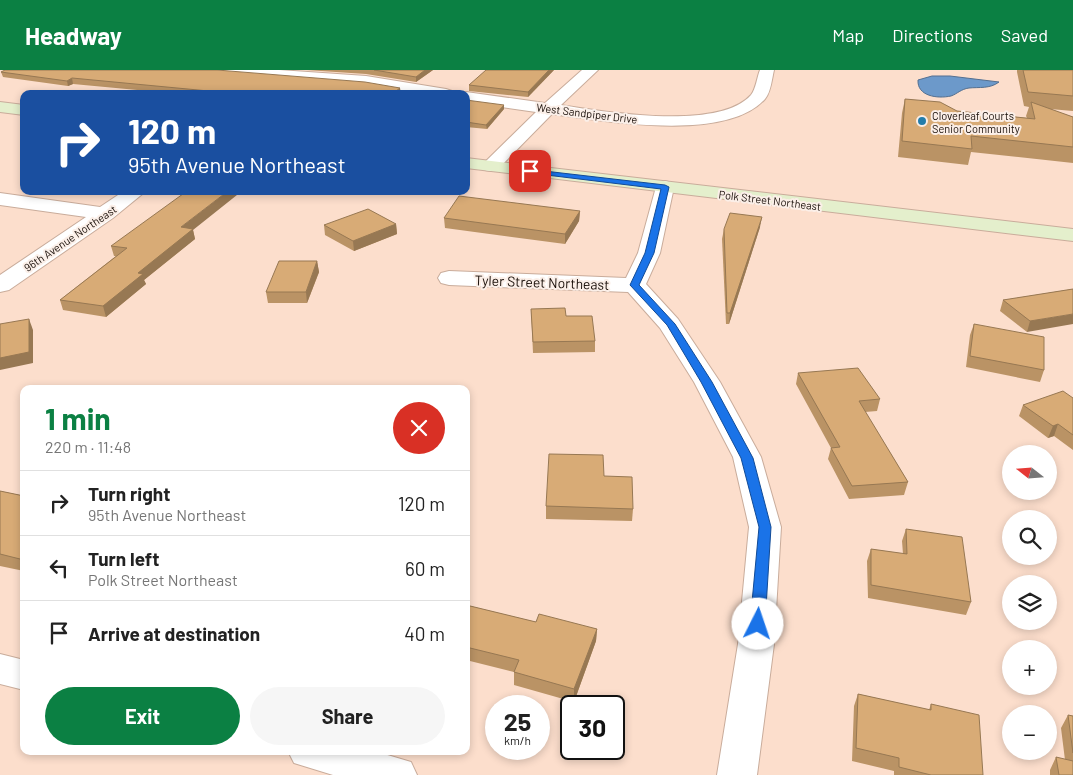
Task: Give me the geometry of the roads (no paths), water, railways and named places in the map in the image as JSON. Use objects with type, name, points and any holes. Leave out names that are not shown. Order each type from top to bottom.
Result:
[{"type":"street","points":[[220,70],[366,81],[421,90]]},
{"type":"street","points":[[491,166],[525,130],[591,70]]},
{"type":"street","name":"West Sandpiper Drive","points":[[470,98],[630,120],[669,121],[709,118],[742,110],[760,96],[767,70]]},
{"type":"street","points":[[0,108],[20,110]]},
{"type":"street","name":"Polk Street Northeast","points":[[470,164],[1073,235]]},
{"type":"street","points":[[665,187],[649,253],[634,285],[670,324],[707,382],[747,458],[765,527],[756,644],[738,775]]},
{"type":"street","name":"96th Avenue Northeast","points":[[1,285],[132,195]]},
{"type":"street","points":[[0,199],[106,214]]},
{"type":"street","name":"Tyler Street Northeast","points":[[449,278],[634,285]]},
{"type":"street","points":[[0,669],[20,674]]},
{"type":"street","points":[[323,755],[396,775]]},
{"type":"water","points":[[932,76],[950,76],[999,82],[988,87],[961,90],[951,96],[940,97],[924,93],[919,85],[918,80]]},
{"type":"place","name":"Cloverleaf Courts Senior Community","points":[[922,121]]}]
